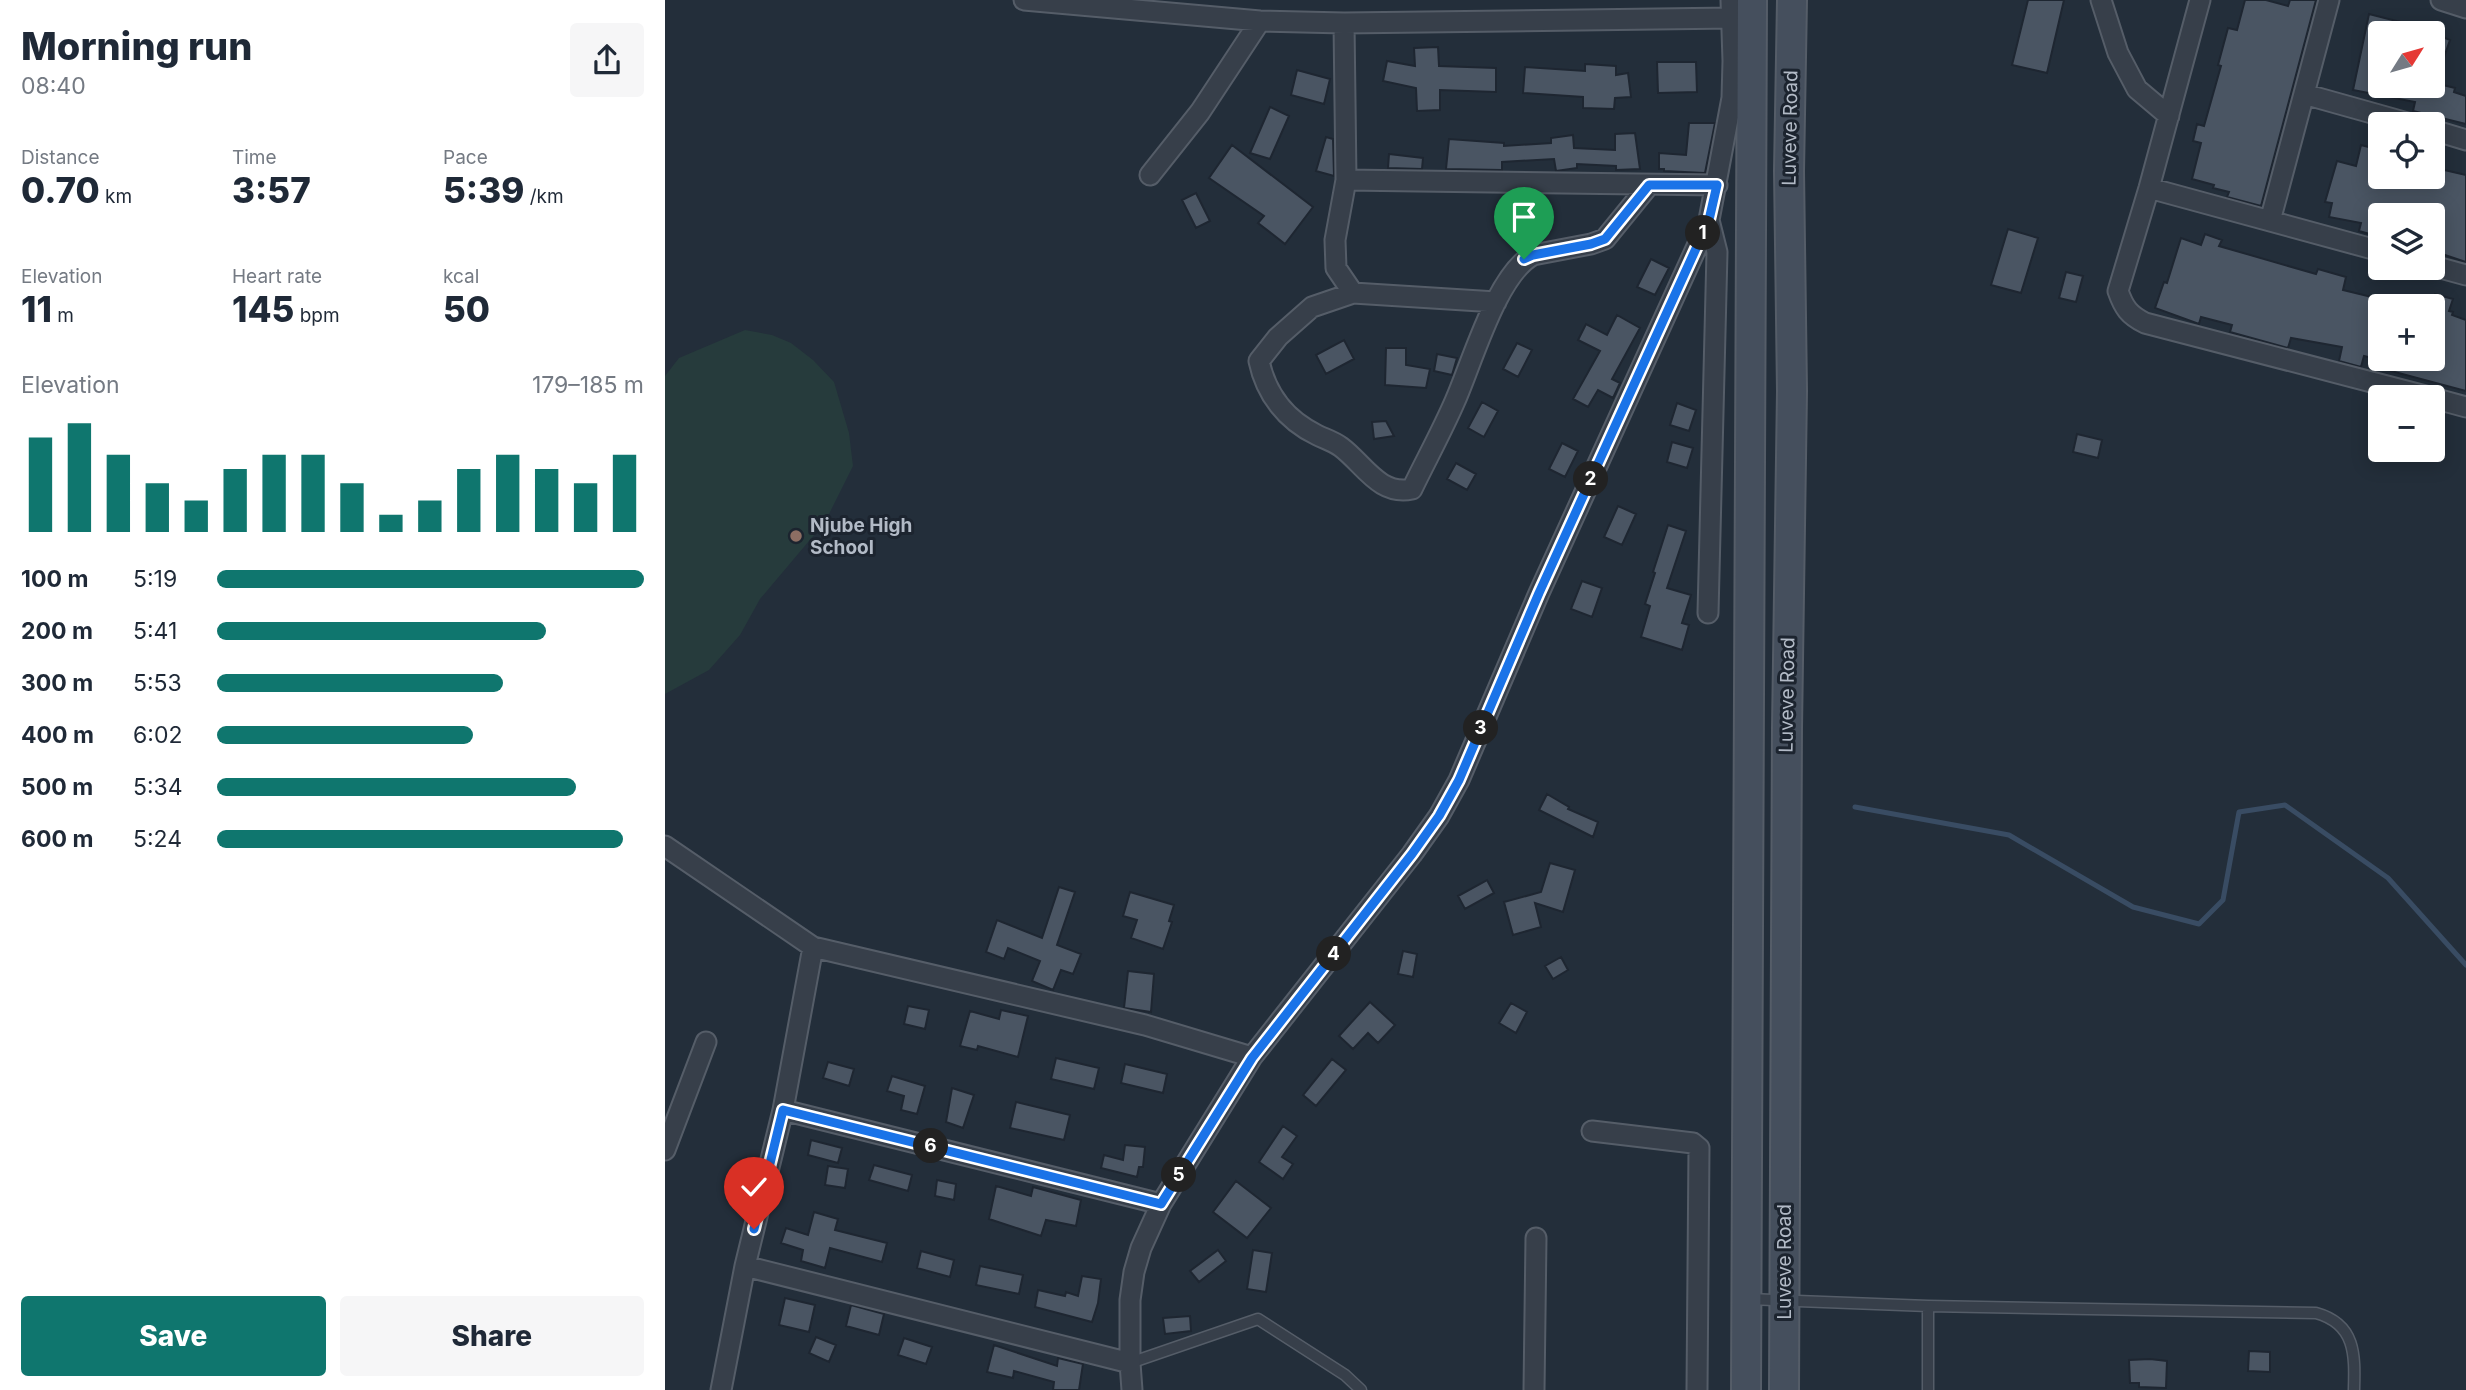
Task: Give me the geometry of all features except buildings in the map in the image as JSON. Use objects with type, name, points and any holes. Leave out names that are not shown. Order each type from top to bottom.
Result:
[{"type":"street","points":[[1024,0],[1260,21],[1344,23],[1738,6],[1732,98],[1709,220],[1539,593],[1459,780],[1439,816],[1252,1058],[1161,1204],[1141,1248],[1134,1272],[1130,1300],[1129,1363],[1132,1390]]},
{"type":"street","name":"Luveve Road","points":[[1784,1390],[1787,728],[1793,391],[1789,172],[1792,0]]},
{"type":"street","points":[[2101,0],[2118,53],[2137,89],[2169,116]]},
{"type":"street","points":[[2200,0],[2118,291],[2123,305],[2131,316],[2158,326],[2381,385]]},
{"type":"street","points":[[2270,221],[2329,0]]},
{"type":"street","points":[[2441,0],[2466,8]]},
{"type":"street","name":"Luveve Road","points":[[1738,6],[1751,651],[1746,1390]]},
{"type":"street","points":[[1150,176],[1200,112],[1260,21]]},
{"type":"street","points":[[1344,23],[1346,180],[1335,240],[1336,268],[1353,293]]},
{"type":"street","points":[[2304,94],[2368,112]]},
{"type":"street","points":[[2445,134],[2466,140]]},
{"type":"street","points":[[1346,180],[1717,185]]},
{"type":"street","points":[[1496,302],[1353,293],[1312,307],[1266,350],[1259,360],[1261,373],[1268,390],[1290,418],[1342,448],[1383,485],[1400,492],[1412,489],[1454,402],[1496,302],[1513,271],[1524,259],[1533,255],[1605,239],[1649,185]]},
{"type":"street","points":[[2149,188],[2368,248]]},
{"type":"street","points":[[1707,613],[1717,252],[1709,220]]},
{"type":"street","points":[[2445,269],[2466,275]]},
{"type":"street","points":[[2445,402],[2466,407]]},
{"type":"street","points":[[665,846],[813,947],[1145,1025],[1252,1058]]},
{"type":"street","points":[[721,1390],[745,1266],[783,1110],[813,947]]},
{"type":"street","points":[[665,1150],[706,1042]]},
{"type":"street","points":[[783,1110],[1161,1204]]},
{"type":"street","points":[[1592,1131],[1693,1143],[1699,1148],[1697,1390]]},
{"type":"street","points":[[1534,1390],[1536,1238]]},
{"type":"street","points":[[745,1266],[1129,1363]]},
{"type":"lane","points":[[1745,1299],[1928,1306],[2316,1313],[2328,1316],[2348,1337],[2355,1352],[2354,1390]]},
{"type":"lane","points":[[1928,1306],[1928,1390]]},
{"type":"lane","points":[[1129,1363],[1258,1320],[1345,1375],[1361,1390]]},
{"type":"green space","points":[[745,330],[772,335],[791,343],[813,360],[834,382],[849,433],[853,466],[825,522],[760,599],[740,635],[709,670],[665,694],[665,376],[679,358]]},
{"type":"waterway","points":[[1855,807],[2009,835],[2133,907],[2199,924],[2223,900],[2239,812],[2285,805],[2388,878],[2466,965]]},
{"type":"place","name":"Njube High School","points":[[796,536]]},
{"type":"route","points":[[754,1229],[783,1110],[1161,1204],[1252,1058],[1412,854],[1439,816],[1459,780],[1539,593],[1709,220],[1717,185],[1649,185],[1605,239],[1524,259]]}]
